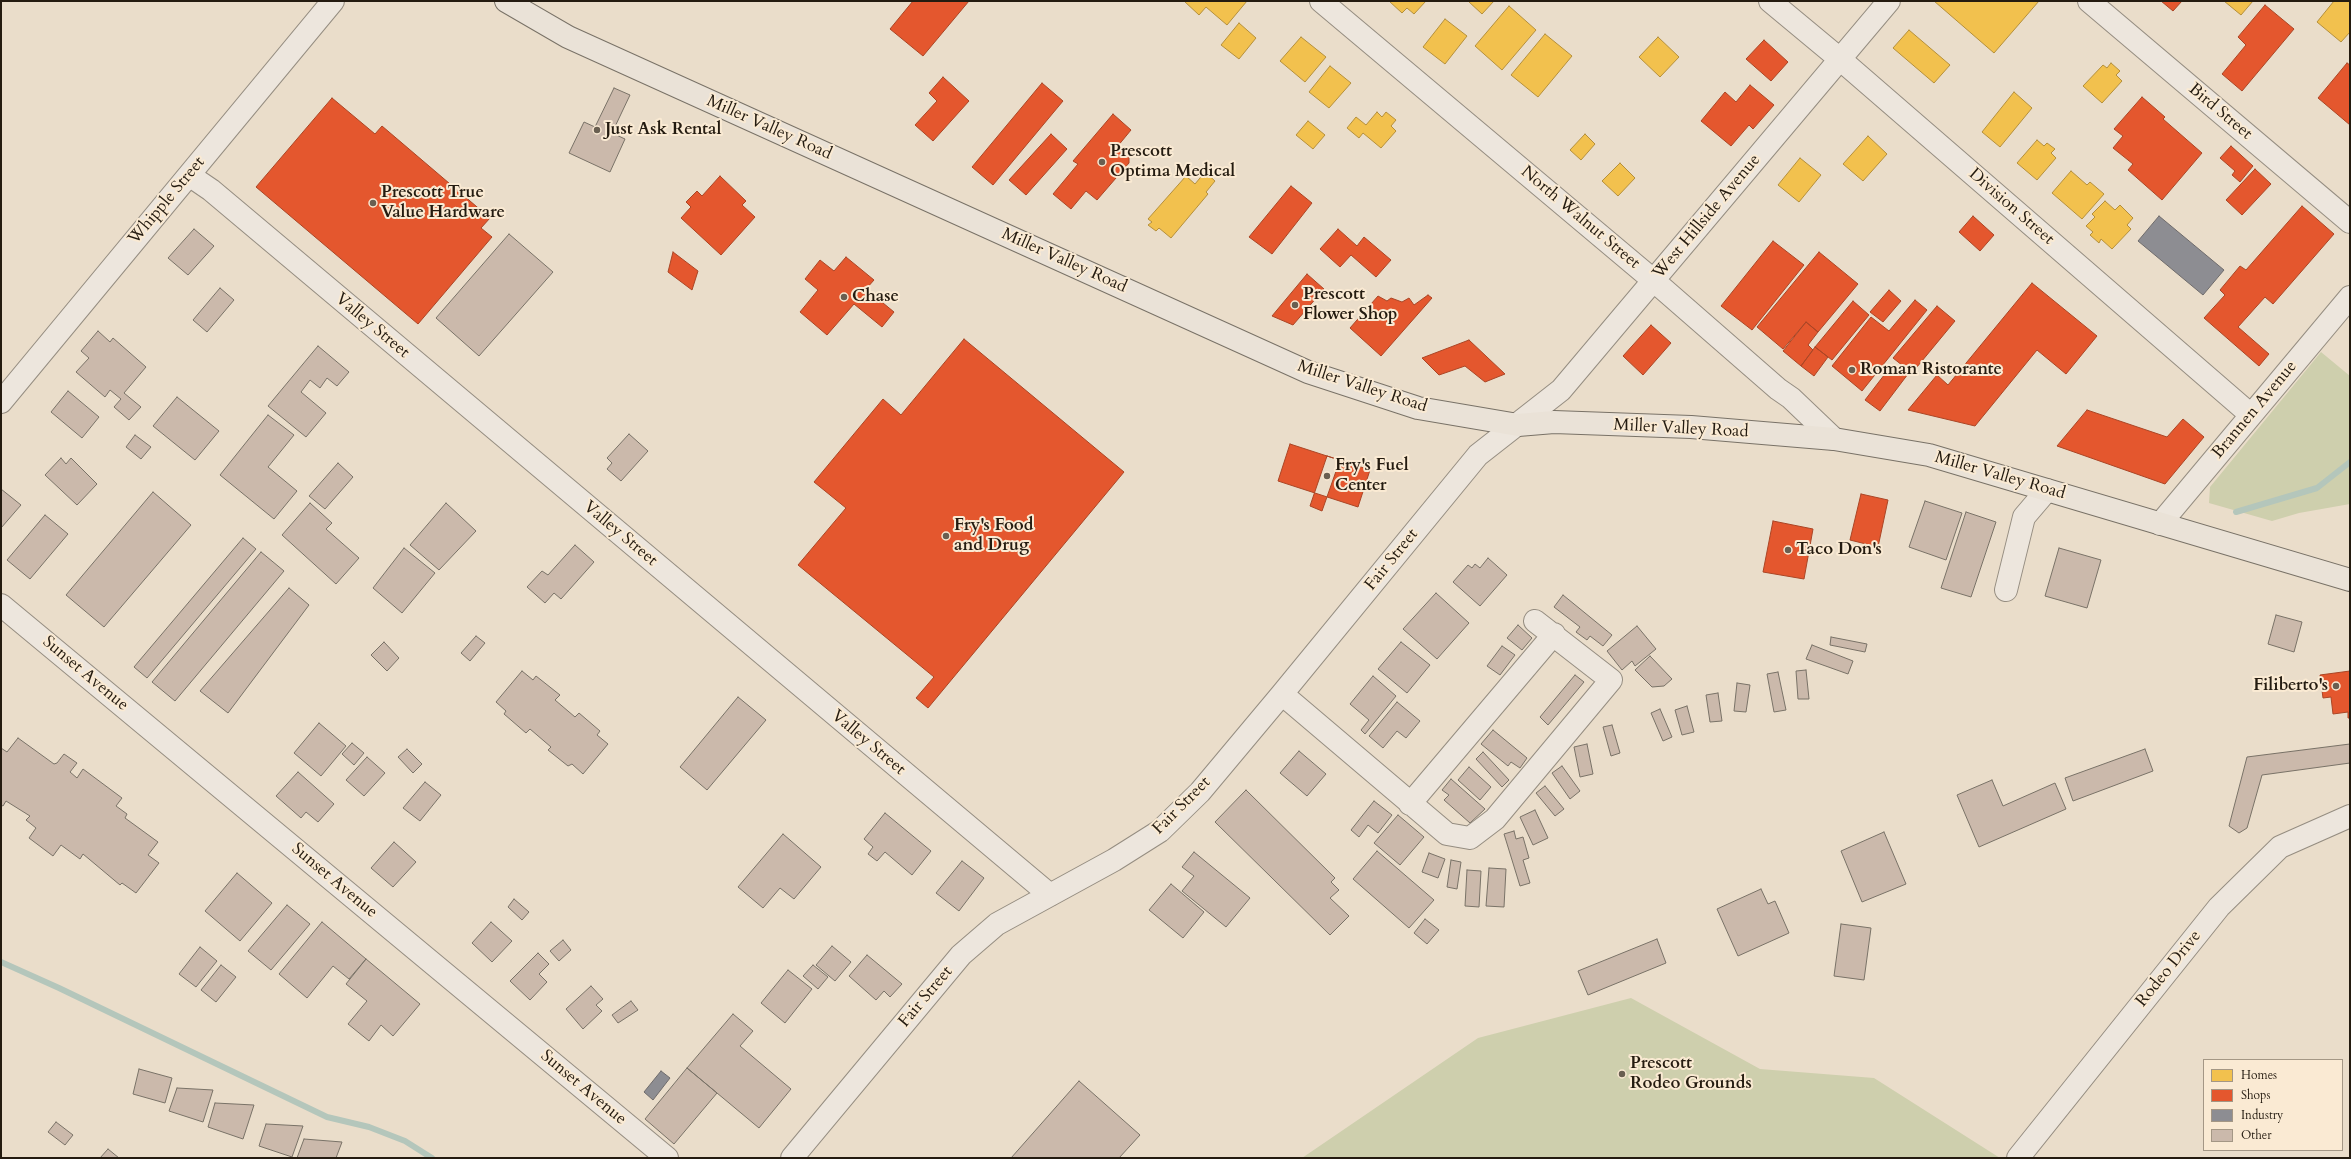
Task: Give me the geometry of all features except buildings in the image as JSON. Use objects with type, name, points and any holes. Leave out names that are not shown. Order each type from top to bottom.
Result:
[{"type":"main road","name":"Miller Valley Road","points":[[506,1],[568,37],[1308,372],[1418,408],[1518,425],[1554,422],[1692,427],[1834,439],[1929,455],[2350,580]]},
{"type":"street","name":"Whipple Street","points":[[1,402],[333,1]]},
{"type":"street","name":"North Walnut Street","points":[[1321,1],[1653,280],[1778,389],[1792,398],[1834,439]]},
{"type":"street","name":"Division Street","points":[[1770,1],[1841,60],[2251,415]]},
{"type":"street","name":"West Hillside Avenue","points":[[1518,425],[1560,390],[1841,60],[1889,1]]},
{"type":"street","name":"Bird Street","points":[[2090,1],[2350,222]]},
{"type":"street","name":"Valley Street","points":[[189,175],[217,195],[1050,895]]},
{"type":"street","name":"Brannen Avenue","points":[[2160,524],[2350,297]]},
{"type":"street","name":"Fair Street","points":[[792,1158],[961,955],[997,924],[1114,860],[1160,831],[1200,792],[1478,455],[1518,425]]},
{"type":"street","points":[[2006,590],[2024,517],[2047,490]]},
{"type":"street","name":"Sunset Avenue","points":[[1,604],[666,1158]]},
{"type":"street","points":[[1282,694],[1447,834],[1470,838],[1495,819],[1611,680],[1554,634],[1535,621]]},
{"type":"street","points":[[1410,804],[1554,634]]},
{"type":"street","name":"Rodeo Drive","points":[[2018,1158],[2219,907],[2280,847],[2350,816]]},
{"type":"green space","points":[[2321,352],[2350,376],[2350,504],[2299,513],[2272,521],[2209,503],[2210,487]]},
{"type":"green space","name":"Prescott Rodeo Grounds","points":[[1631,998],[1760,1069],[1874,1078],[2000,1158],[1302,1158],[1478,1038]]},
{"type":"waterway","points":[[2236,512],[2317,488],[2350,462]]},
{"type":"waterway","points":[[1,962],[59,988],[327,1117],[369,1127],[405,1141],[432,1158]]},
{"type":"place","name":"Just Ask Rental","points":[[597,130]]},
{"type":"place","name":"Prescott Optima Medical","points":[[1102,162]]},
{"type":"place","name":"Prescott True Value Hardware","points":[[373,203]]},
{"type":"place","name":"Chase","points":[[844,297]]},
{"type":"place","name":"Prescott Flower Shop","points":[[1295,305]]},
{"type":"place","name":"Roman Ristorante","points":[[1852,370]]},
{"type":"place","name":"Fry's Fuel Center","points":[[1327,476]]},
{"type":"place","name":"Fry's Food and Drug","points":[[946,536]]},
{"type":"place","name":"Taco Don's","points":[[1788,550]]},
{"type":"place","name":"Filiberto's","points":[[2336,686]]},
{"type":"place","name":"Prescott Rodeo Grounds","points":[[1622,1074]]}]
